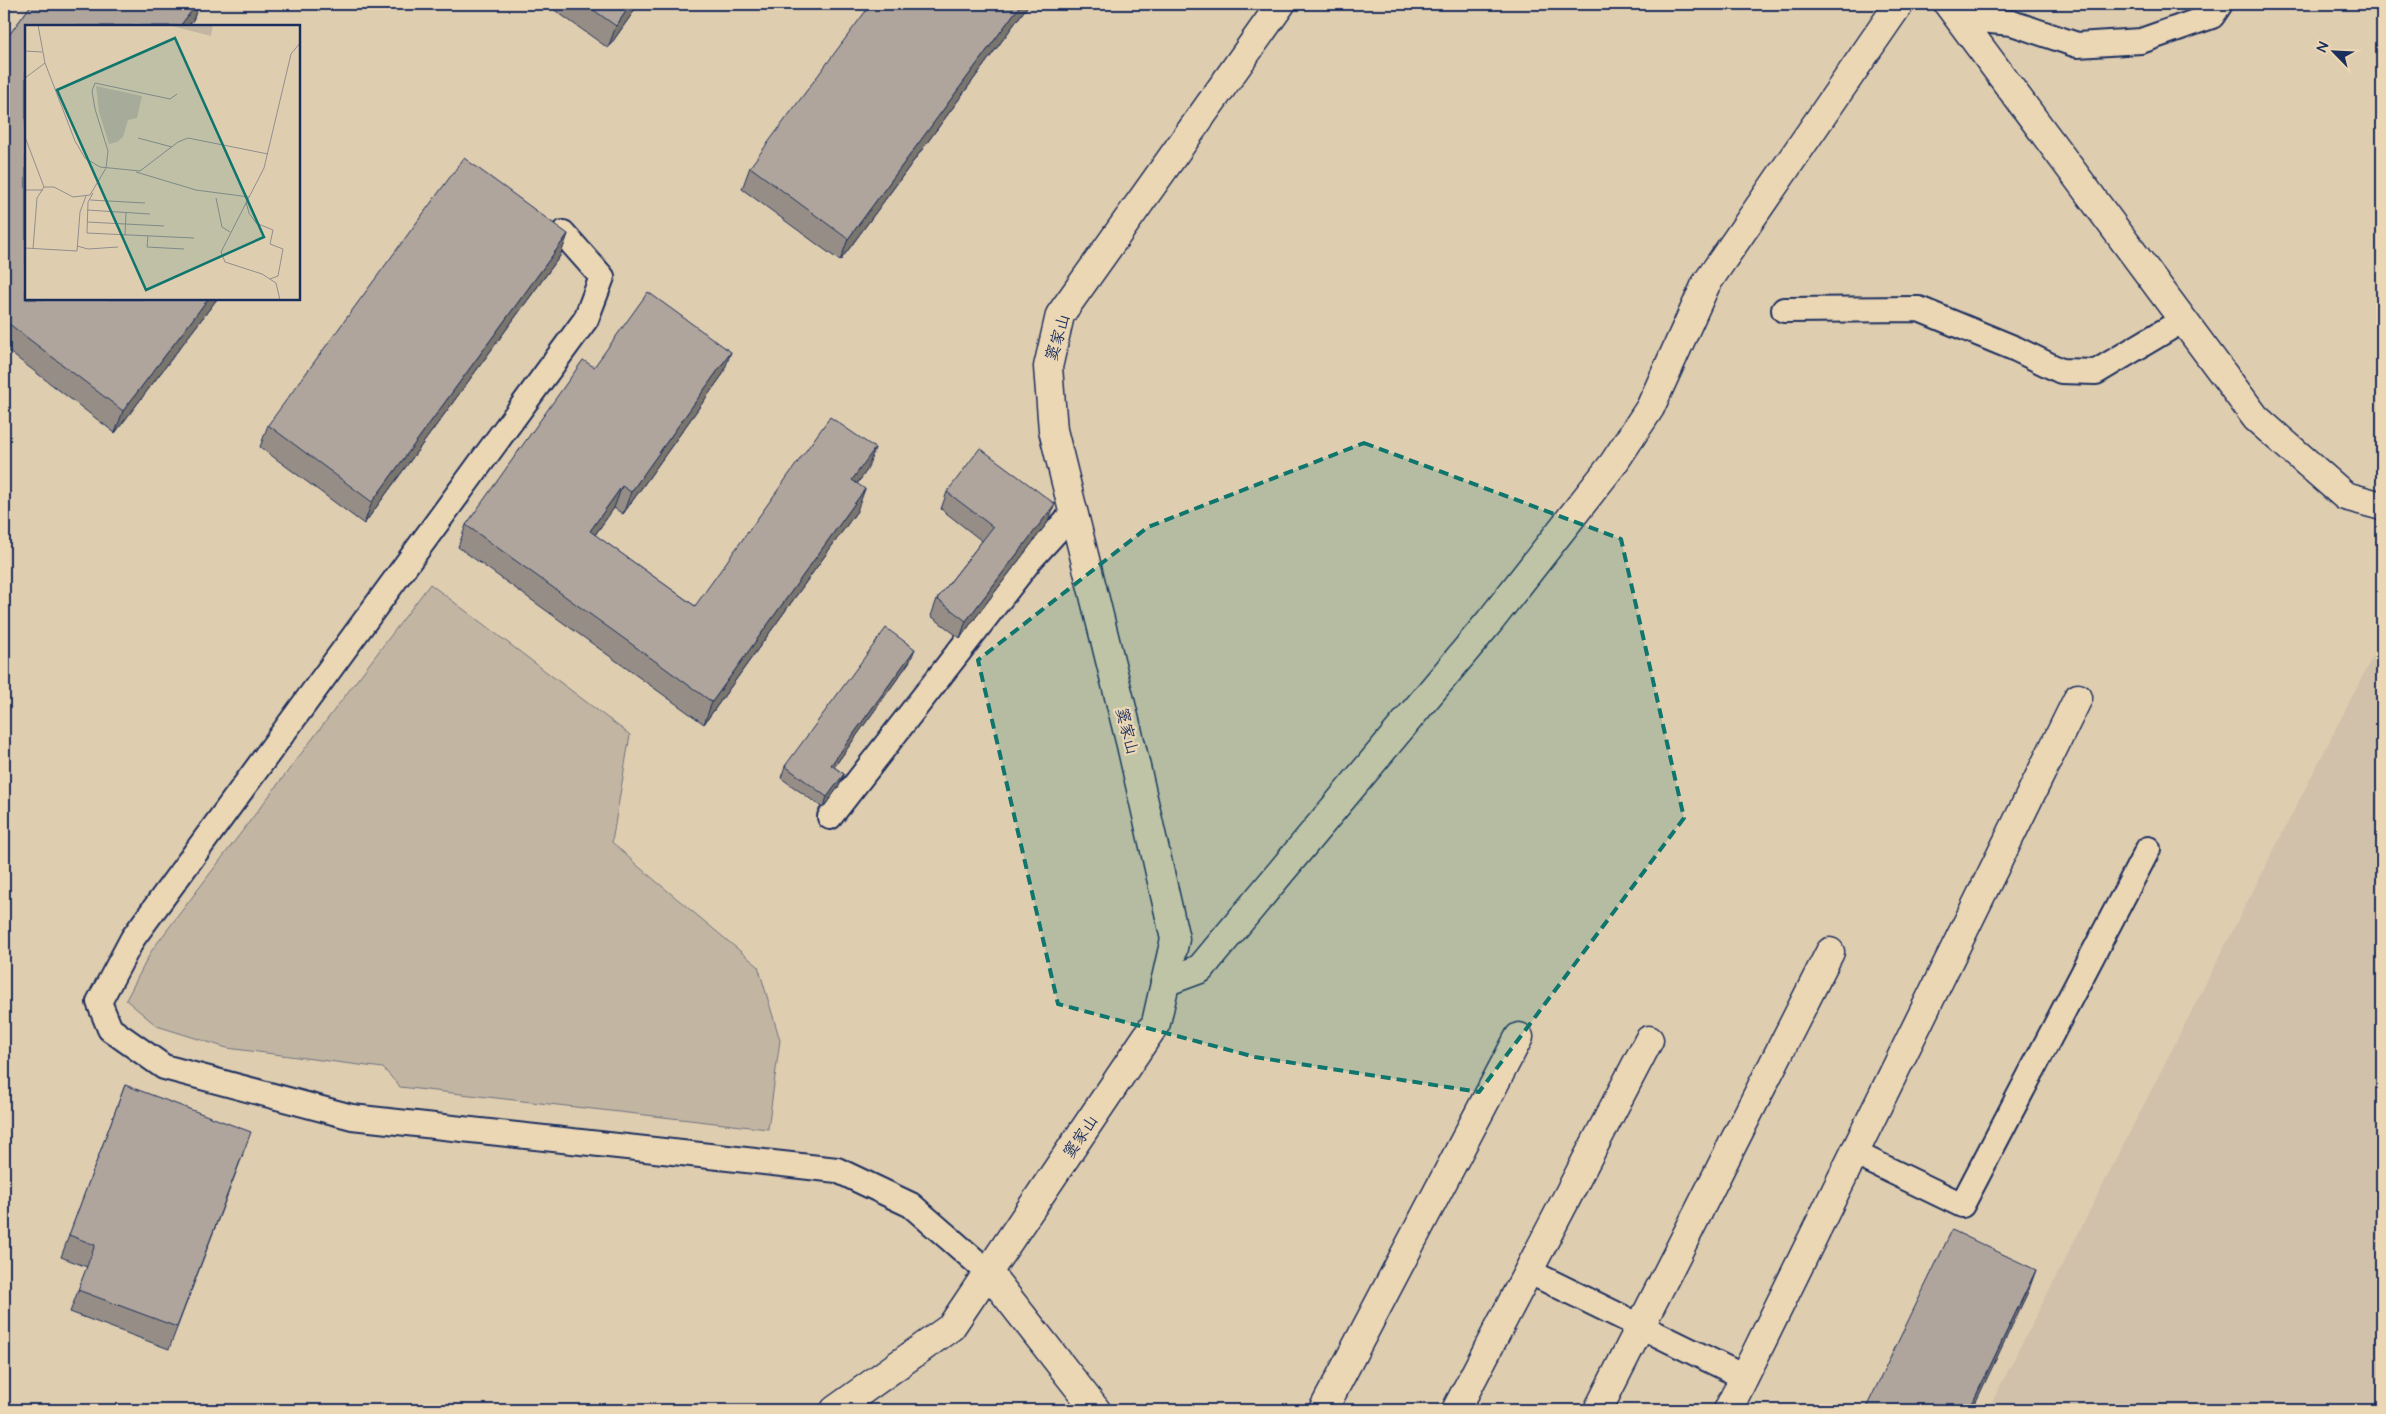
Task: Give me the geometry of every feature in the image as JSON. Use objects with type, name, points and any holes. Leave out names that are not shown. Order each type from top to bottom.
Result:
[{"type":"street","name":"窦家山","points":[[835,1410],[951,1327],[1156,1024],[1175,939],[1132,745],[1053,430],[1048,367],[1060,315],[1281,4]]},
{"type":"street","points":[[1166,982],[1200,969],[1490,621],[1613,464],[1650,408],[1706,284],[1899,4]]},
{"type":"street","points":[[1953,11],[2256,418],[2345,496],[2382,506]]},
{"type":"street","points":[[1728,1410],[2078,698]]},
{"type":"street","points":[[1598,1410],[1830,952]]},
{"type":"street","points":[[1323,1410],[1519,1037]]},
{"type":"street","points":[[1456,1410],[1650,1040]]},
{"type":"street","points":[[988,1272],[1096,1410]]},
{"type":"lane","points":[[1953,11],[2012,23],[2077,45],[2141,42],[2212,16],[2220,4]]},
{"type":"lane","points":[[563,233],[602,277],[586,319],[133,938],[99,1002],[110,1029],[164,1067],[352,1117],[837,1170],[911,1205],[988,1272]]},
{"type":"lane","points":[[1784,310],[1919,309],[2016,349],[2061,371],[2096,372],[2183,320]]},
{"type":"lane","points":[[830,818],[1031,559],[1073,513]]},
{"type":"lane","points":[[1854,1153],[1962,1205],[2148,848]]},
{"type":"lane","points":[[1528,1271],[1744,1378]]},
{"type":"highlighted area","points":[[1364,443],[1621,539],[1684,818],[1479,1092],[1255,1057],[1058,1004],[978,660],[1148,527]]},
{"type":"shaded area","points":[[430,584],[630,735],[612,842],[639,867],[758,966],[780,1040],[768,1129],[400,1087],[383,1068],[227,1048],[157,1026],[126,1000],[152,950]]},
{"type":"shaded area","points":[[2382,638],[2382,1410],[1988,1410]]},
{"type":"building","points":[[32,4],[197,4],[181,25],[25,25],[25,300],[207,300],[123,411],[4,320],[4,42]]},
{"type":"building","points":[[585,4],[631,4],[616,26]]},
{"type":"building","points":[[871,4],[1021,4],[848,239],[750,167]]},
{"type":"building","points":[[464,158],[568,234],[372,502],[268,425]]},
{"type":"building","points":[[648,292],[731,352],[631,492],[622,486],[590,531],[695,606],[830,417],[875,448],[852,480],[865,489],[712,702],[466,525],[583,360],[594,367]]},
{"type":"building","points":[[980,448],[1055,504],[966,621],[937,599],[993,527],[947,492]]},
{"type":"building","points":[[886,628],[915,649],[831,765],[844,774],[827,797],[785,766]]},
{"type":"building","points":[[125,1085],[251,1132],[177,1327],[78,1290],[95,1245],[69,1235]]},
{"type":"building","points":[[1952,1230],[2036,1270],[1969,1410],[1865,1410]]}]
